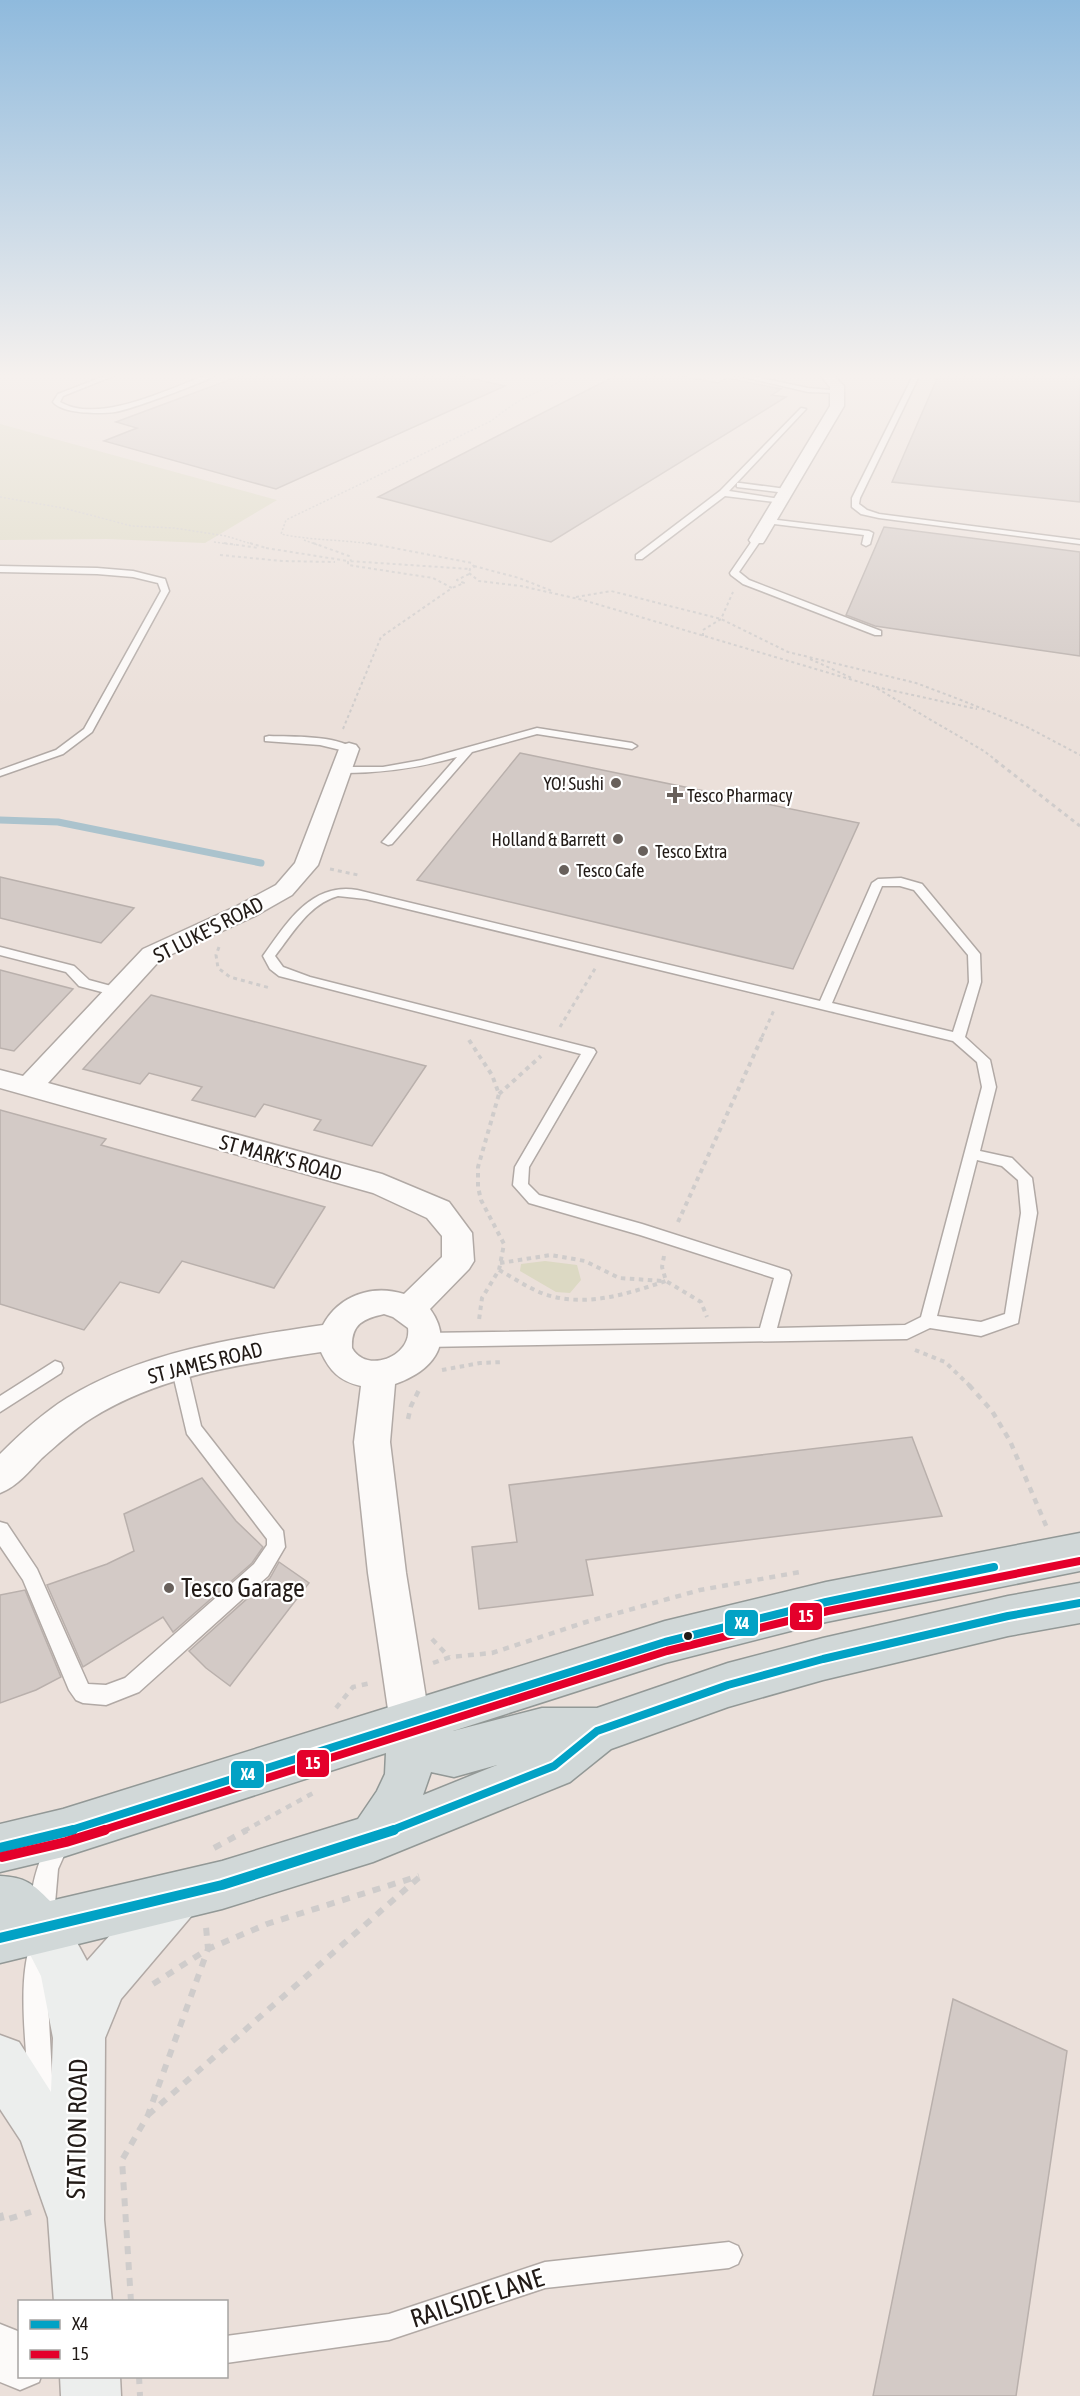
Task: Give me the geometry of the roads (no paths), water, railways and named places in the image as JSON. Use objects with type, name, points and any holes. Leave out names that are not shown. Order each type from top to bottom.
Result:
[{"type":"highway","points":[[0,1848],[63,1833],[665,1642],[1065,1543]]},
{"type":"highway","points":[[410,1723],[431,1749],[454,1754],[542,1731],[597,1731],[728,1685],[823,1659],[1008,1616],[1080,1604]]},
{"type":"highway","points":[[373,1839],[394,1808],[408,1775],[410,1723]]},
{"type":"highway","points":[[0,1900],[15,1901],[21,1933],[190,1905],[222,1886],[373,1839],[554,1766],[597,1731]]},
{"type":"main road","name":"STATION ROAD","points":[[54,2216],[79,2038],[103,1981],[190,1905]]},
{"type":"main road","name":"STATION ROAD","points":[[21,1933],[64,1969],[79,2038]]},
{"type":"main road","name":"STATION ROAD","points":[[0,2061],[43,2127],[54,2216],[83,2300]]},
{"type":"main road","points":[[90,2378],[91,2396]]},
{"type":"street","points":[[757,540],[789,486]]},
{"type":"street","name":"ST LUKE'S ROAD","points":[[29,1087],[152,954],[246,911],[284,890],[306,865],[346,759]]},
{"type":"street","name":"ST MARK'S ROAD","points":[[0,1079],[382,1185],[438,1210],[458,1233],[458,1261],[410,1308]]},
{"type":"street","points":[[384,1301],[410,1308],[418,1315],[423,1324],[424,1340],[416,1358],[405,1367],[379,1374],[361,1372],[349,1367],[334,1349],[334,1337],[337,1326],[356,1308],[384,1301]]},
{"type":"street","name":"ST JAMES ROAD","points":[[0,1477],[36,1442],[81,1407],[137,1379],[194,1361],[334,1337]]},
{"type":"street","points":[[379,1374],[373,1451],[387,1573],[410,1723]]},
{"type":"street","points":[[0,2351],[18,2362]]},
{"type":"lane","points":[[639,557],[730,486]]},
{"type":"lane","points":[[740,486],[783,496]]},
{"type":"lane","points":[[862,486],[855,505],[864,512],[879,516],[1080,542]]},
{"type":"lane","points":[[723,493],[783,496]]},
{"type":"lane","points":[[769,521],[869,533],[866,544]]},
{"type":"lane","points":[[757,540],[734,573],[744,580],[878,633]]},
{"type":"lane","points":[[0,569],[133,574],[162,581],[166,586],[88,730],[79,742],[49,756],[0,772]]},
{"type":"lane","points":[[269,739],[336,744],[346,759],[383,770],[423,763],[537,731],[632,746]]},
{"type":"lane","points":[[388,842],[468,751]]},
{"type":"lane","points":[[824,1006],[878,883],[901,882],[918,886],[936,911],[974,954],[975,982],[958,1038]]},
{"type":"lane","points":[[767,1334],[783,1275],[671,1238],[534,1200],[520,1185],[522,1167],[589,1052],[550,1044],[281,973],[271,965],[269,956],[312,904],[325,896],[339,892],[355,893],[958,1038],[983,1060],[989,1087],[928,1321]]},
{"type":"lane","points":[[0,951],[70,969],[84,983],[117,992]]},
{"type":"lane","points":[[424,1340],[907,1332],[928,1321],[981,1329],[1012,1317],[1029,1213],[1025,1178],[1007,1162],[972,1154]]},
{"type":"lane","points":[[0,1530],[30,1575],[76,1683],[84,1693],[106,1695],[132,1685],[261,1570],[276,1547],[276,1537],[193,1429],[179,1366]]},
{"type":"lane","points":[[0,1405],[23,1387],[55,1368]]},
{"type":"lane","points":[[43,2127],[35,1983],[21,1933],[63,1833]]},
{"type":"lane","name":"RAILSIDE LANE","points":[[228,2350],[389,2327],[545,2275],[729,2255]]},
{"type":"waterway","points":[[0,820],[58,822],[261,863]]},
{"type":"place","name":"YO! Sushi","points":[[616,783]]},
{"type":"place","name":"Tesco Pharmacy","points":[[675,795]]},
{"type":"place","name":"Holland & Barrett","points":[[618,839]]},
{"type":"place","name":"Tesco Extra","points":[[643,851]]},
{"type":"place","name":"Tesco Cafe","points":[[564,870]]},
{"type":"place","name":"Tesco Garage","points":[[169,1588]]}]
